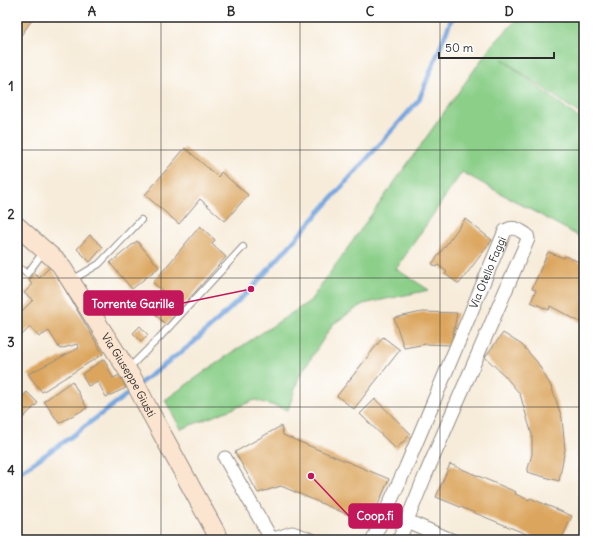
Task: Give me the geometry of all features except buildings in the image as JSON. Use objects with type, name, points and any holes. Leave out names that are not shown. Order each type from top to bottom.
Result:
[{"type":"street","name":"Via Giuseppe Giusti","points":[[17,226],[60,264],[71,281],[130,374],[217,538]]},
{"type":"street","name":"Via Otello Faggi","points":[[373,540],[406,467],[506,231],[513,227],[527,235],[528,239],[425,476],[399,540]]},
{"type":"street","points":[[225,458],[272,540],[292,533],[312,540]]},
{"type":"street","points":[[406,467],[425,476]]},
{"type":"street","points":[[407,521],[451,540]]},
{"type":"lane","points":[[71,281],[100,264],[141,220]]},
{"type":"lane","points":[[130,374],[159,338],[243,247]]},
{"type":"lane","points":[[17,266],[27,274],[45,250]]},
{"type":"green space","points":[[519,17],[584,17],[584,117],[502,59],[584,122],[584,239],[462,172],[396,269],[429,290],[363,304],[333,324],[299,377],[288,410],[255,400],[181,429],[165,400],[224,358],[310,301],[489,49]]},
{"type":"green space","points":[[584,402],[584,540],[579,540],[581,417]]},
{"type":"waterway","points":[[139,384],[193,343],[251,289],[419,100],[451,20],[455,17]]},
{"type":"waterway","points":[[17,474],[71,437],[134,389]]},
{"type":"place","name":"Torrente Garille","points":[[251,289]]},
{"type":"place","name":"Coop.fi","points":[[311,476]]}]
